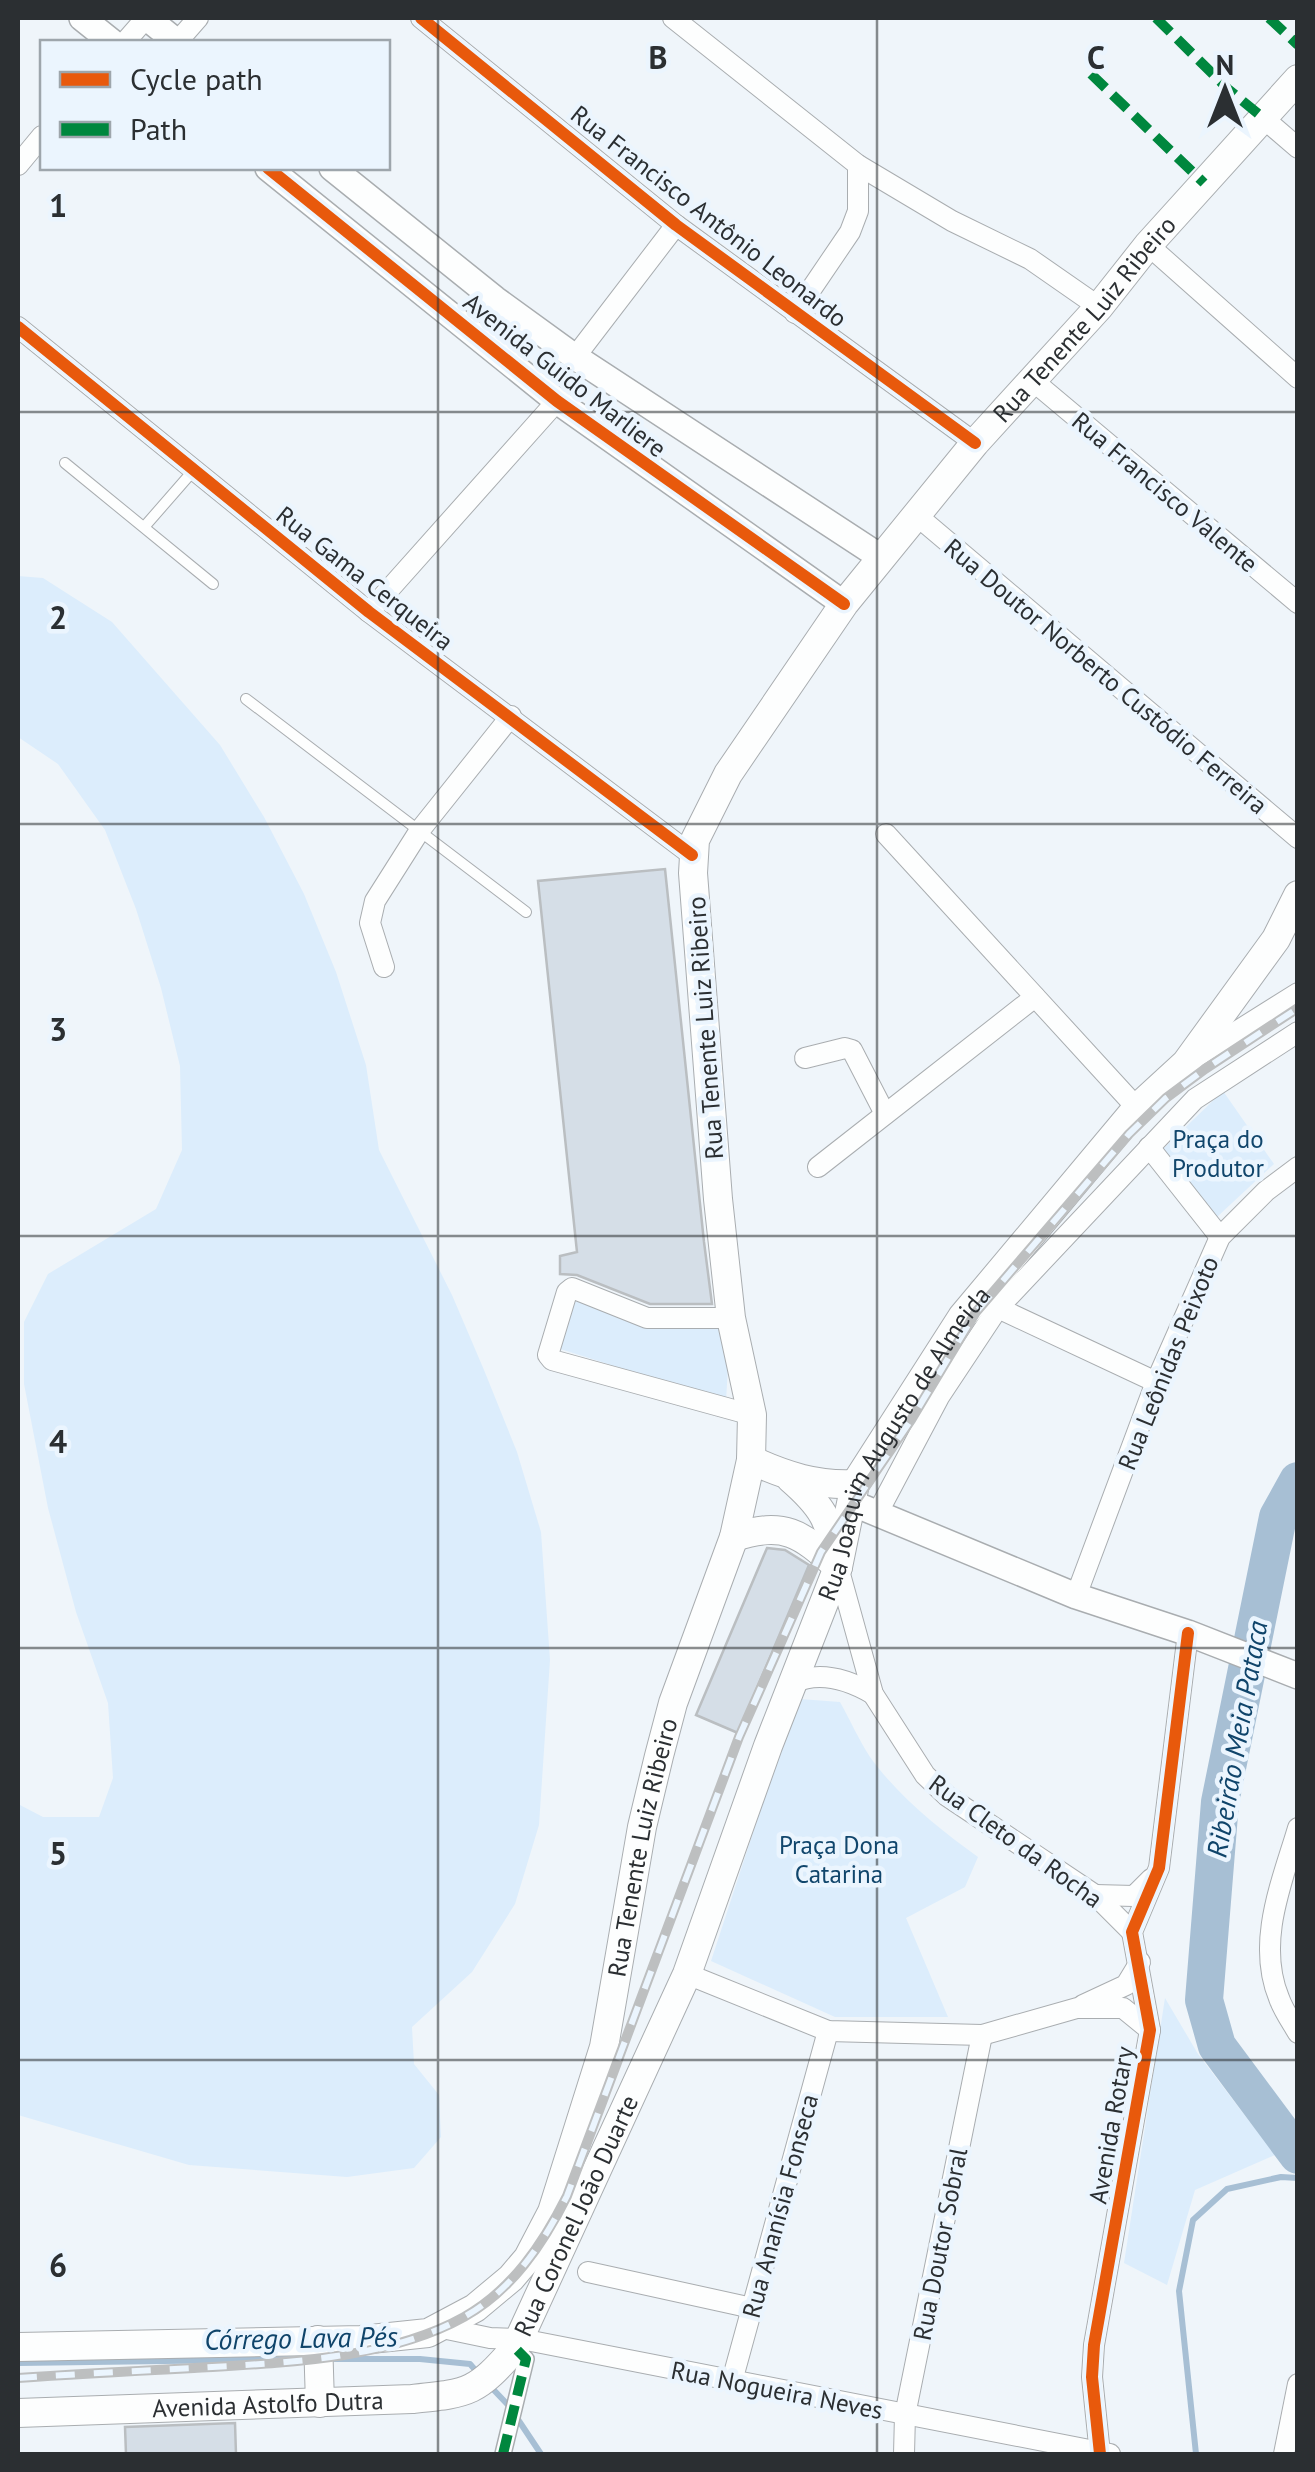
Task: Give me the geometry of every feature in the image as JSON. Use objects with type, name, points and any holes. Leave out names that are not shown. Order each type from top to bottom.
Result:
[{"type":"main road","name":"Rua Tenente Luiz Ribeiro","points":[[604,2047],[642,1827],[659,1756],[673,1703],[734,1537],[752,1460],[752,1415],[731,1318],[718,1200],[692,856],[696,840],[728,774],[844,604],[915,514],[1298,79]]},
{"type":"main road","name":"Rua Joaquim Augusto de Almeida","points":[[645,2070],[687,1974],[738,1825],[863,1503],[962,1317],[1137,1108],[1186,1064],[1276,940],[1298,895]]},
{"type":"main road","points":[[752,1460],[789,1477],[839,1485],[863,1503]]},
{"type":"main road","points":[[789,1477],[816,1501],[828,1519],[838,1567]]},
{"type":"main road","points":[[734,1537],[760,1529],[784,1529],[802,1537],[838,1567]]},
{"type":"main road","name":"Rua Coronel João Duarte","points":[[442,2328],[475,2308],[511,2278],[540,2239],[604,2047]]},
{"type":"main road","name":"Rua Coronel João Duarte","points":[[513,2349],[582,2196],[645,2070]]},
{"type":"main road","points":[[18,2348],[379,2338],[442,2328]]},
{"type":"main road","points":[[318,2340],[320,2402]]},
{"type":"main road","name":"Avenida Astolfo Dutra","points":[[18,2413],[463,2394],[485,2382],[513,2349]]},
{"type":"street","points":[[82,18],[110,40]]},
{"type":"street","points":[[127,40],[146,18],[174,40]]},
{"type":"street","points":[[179,40],[198,18]]},
{"type":"street","name":"Rua Francisco Antônio Leonardo","points":[[422,18],[676,225],[975,443]]},
{"type":"street","points":[[672,18],[858,165],[952,221],[1030,259],[1099,308]]},
{"type":"street","points":[[1262,117],[1298,148]]},
{"type":"street","points":[[18,165],[40,138]]},
{"type":"street","points":[[795,313],[850,232],[858,211],[858,165]]},
{"type":"street","name":"Avenida Guido Marliere","points":[[270,170],[556,401],[844,604]]},
{"type":"street","name":"Avenida Guido Marliere","points":[[334,170],[495,299],[575,357],[882,558]]},
{"type":"street","points":[[575,357],[676,225]]},
{"type":"street","points":[[1148,245],[1298,378]]},
{"type":"street","name":"Rua Gama Cerqueira","points":[[18,328],[370,612],[692,856]]},
{"type":"street","name":"Rua Francisco Valente","points":[[1032,380],[1298,603]]},
{"type":"street","points":[[370,612],[556,401]]},
{"type":"street","name":"Rua Doutor Norberto Custódio Ferreira","points":[[915,514],[1298,838]]},
{"type":"street","points":[[384,968],[370,923],[372,910],[420,830],[512,716]]},
{"type":"street","points":[[886,834],[1137,1108]]},
{"type":"street","points":[[1186,1064],[1298,993]]},
{"type":"street","points":[[818,1167],[1035,996]]},
{"type":"street","points":[[1288,1672],[1188,1632],[1076,1596],[863,1503],[998,1308],[1194,1099],[1298,1032]]},
{"type":"street","points":[[805,1058],[845,1048],[852,1050],[885,1114]]},
{"type":"street","name":"Rua Leônidas Peixoto","points":[[1076,1596],[1156,1382],[1220,1237],[1149,1147]]},
{"type":"street","points":[[1220,1237],[1266,1190],[1298,1168]]},
{"type":"street","points":[[731,1318],[647,1318],[572,1288],[567,1292],[548,1355],[552,1360],[752,1415]]},
{"type":"street","points":[[998,1308],[1156,1382]]},
{"type":"street","name":"Rua Cleto da Rocha","points":[[838,1567],[873,1694],[916,1762],[947,1796],[1095,1895],[1132,1932]]},
{"type":"street","points":[[1132,1932],[1159,1868],[1188,1632]]},
{"type":"street","points":[[793,1683],[806,1677],[848,1680],[873,1694]]},
{"type":"street","points":[[1298,1828],[1273,1912],[1269,1951],[1278,1996],[1298,2033]]},
{"type":"street","points":[[1095,1895],[1134,1896],[1159,1868]]},
{"type":"street","name":"Avenida Rotary","points":[[1104,2454],[1092,2377],[1094,2345],[1150,2030],[1132,1932]]},
{"type":"street","points":[[687,1974],[828,2031],[982,2035],[1077,2008],[1126,1985],[1140,1962]]},
{"type":"street","points":[[1077,2008],[1122,2008],[1150,2030]]},
{"type":"street","name":"Rua Ananísia Fonseca","points":[[732,2381],[828,2031]]},
{"type":"street","name":"Rua Doutor Sobral","points":[[904,2454],[905,2414],[982,2035]]},
{"type":"street","points":[[588,2272],[752,2308]]},
{"type":"street","name":"Rua Nogueira Neves","points":[[442,2328],[490,2338],[513,2349],[732,2381],[1104,2454]]},
{"type":"street","points":[[503,2454],[526,2358],[513,2349]]},
{"type":"street","points":[[1284,2454],[1298,2384]]},
{"type":"lane","points":[[66,462],[213,584]]},
{"type":"lane","points":[[146,526],[193,471]]},
{"type":"lane","points":[[246,699],[526,912]]},
{"type":"green space","points":[[18,576],[43,578],[112,622],[220,745],[264,817],[304,894],[336,972],[366,1065],[379,1150],[452,1295],[484,1370],[517,1452],[541,1532],[550,1660],[539,1825],[515,1904],[472,1972],[412,2027],[414,2064],[439,2095],[441,2137],[414,2168],[347,2177],[189,2165],[18,2115],[18,1804],[43,1817],[99,1817],[113,1778],[108,1703],[76,1612],[48,1508],[24,1384],[24,1322],[48,1274],[156,1209],[182,1150],[180,1066],[136,909],[105,830],[58,764],[18,737]]},
{"type":"green space","name":"Praça do Produtor","points":[[1223,1091],[1274,1164],[1217,1217],[1163,1149]]},
{"type":"green space","points":[[571,1300],[667,1327],[722,1321],[728,1367],[726,1401],[557,1348]]},
{"type":"green space","name":"Praça Dona Catarina","points":[[800,1699],[840,1702],[870,1757],[893,1785],[978,1857],[965,1887],[906,1918],[948,2017],[835,2017],[711,1961]]},
{"type":"green space","points":[[1165,1998],[1198,2054],[1275,2155],[1195,2190],[1167,2285],[1124,2263]]},
{"type":"building","points":[[665,869],[712,1304],[650,1304],[577,1275],[560,1274],[560,1256],[577,1252],[538,881]]},
{"type":"building","points":[[767,1548],[785,1550],[809,1565],[738,1733],[696,1715]]},
{"type":"building","points":[[235,2423],[236,2454],[126,2454],[125,2427]]},
{"type":"waterway","name":"Ribeirão Meia Pataca","points":[[1298,1481],[1278,1517],[1220,1802],[1204,2000],[1217,2046],[1298,2155]]},
{"type":"waterway","name":"Córrego Lava Pés","points":[[1196,2454],[1179,2291],[1193,2220],[1227,2189],[1281,2177],[1298,2178]]},
{"type":"waterway","name":"Córrego Lava Pés","points":[[18,2363],[311,2359]]},
{"type":"waterway","name":"Córrego Lava Pés","points":[[324,2359],[420,2359],[470,2364],[477,2372]]},
{"type":"waterway","name":"Córrego Lava Pés","points":[[489,2385],[509,2406],[541,2454]]},
{"type":"railway","points":[[18,2378],[262,2364],[367,2351],[434,2331],[464,2317],[511,2280],[537,2248],[567,2196],[739,1737],[821,1552],[911,1420],[976,1312],[1129,1134],[1166,1098],[1298,1008]]},
{"type":"marked path","points":[[1156,18],[1262,117]]},
{"type":"marked path","points":[[1269,18],[1298,45]]},
{"type":"marked path","points":[[1091,74],[1204,183]]},
{"type":"marked path","points":[[503,2454],[526,2359],[515,2348]]},
{"type":"cycle path","points":[[421,18],[676,225],[975,443]]},
{"type":"cycle path","points":[[270,170],[557,401],[844,604]]},
{"type":"cycle path","points":[[18,327],[369,612],[692,855]]},
{"type":"cycle path","points":[[1100,2454],[1092,2377],[1094,2345],[1150,2030],[1132,1932],[1159,1868],[1188,1633]]}]
